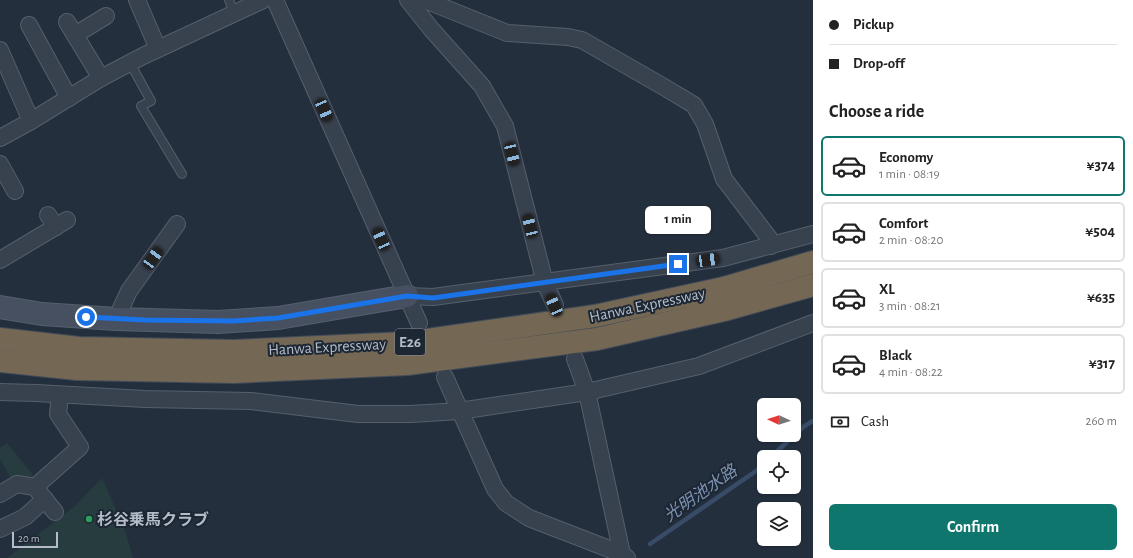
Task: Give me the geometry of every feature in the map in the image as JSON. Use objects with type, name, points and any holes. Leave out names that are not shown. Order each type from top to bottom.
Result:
[{"type":"highway","name":"Hanwa Expressway","points":[[0,339],[80,348],[234,351],[407,343],[595,316],[724,288],[813,262]]},
{"type":"highway","name":"Hanwa Expressway","points":[[0,361],[77,369],[234,372],[407,364],[597,339],[728,309],[813,285]]},
{"type":"street","points":[[137,0],[158,49]]},
{"type":"street","points":[[0,138],[32,121],[101,78],[158,49],[231,7],[263,0]]},
{"type":"street","points":[[274,0],[419,323]]},
{"type":"street","points":[[408,0],[432,30],[482,86],[505,126],[544,283],[554,305]]},
{"type":"street","points":[[425,0],[507,33],[568,37],[582,40],[694,105],[705,124],[724,179],[769,238],[771,246]]},
{"type":"street","points":[[101,78],[71,28],[106,16]]},
{"type":"street","points":[[29,25],[69,98]]},
{"type":"street","points":[[0,51],[32,121]]},
{"type":"street","points":[[0,164],[15,191]]},
{"type":"street","points":[[7,250],[57,221]]},
{"type":"street","points":[[116,319],[130,291],[177,224]]},
{"type":"street","points":[[0,307],[42,314],[116,319],[218,322],[278,318],[407,296],[433,298],[723,258],[813,234]]},
{"type":"street","points":[[0,392],[36,392],[60,395],[145,399],[251,401],[358,414],[412,414],[459,410],[587,392],[699,366],[813,323]]},
{"type":"street","points":[[575,358],[587,392],[624,556]]},
{"type":"street","points":[[445,377],[495,489],[506,503],[529,518],[624,556]]},
{"type":"street","points":[[0,529],[25,517],[45,499],[80,447],[58,414],[60,395]]},
{"type":"street","points":[[0,494],[17,484],[45,499]]},
{"type":"lane","points":[[130,63],[151,101],[141,106],[182,174]]},
{"type":"green space","points":[[7,443],[33,475],[28,479],[15,476],[11,479],[0,459],[0,448]]},
{"type":"green space","name":"杉谷乗馬クラブ","points":[[102,478],[125,530],[133,558],[7,558],[74,507]]},
{"type":"waterway","name":"光明池水路","points":[[778,450],[803,427],[813,421]]},
{"type":"waterway","name":"光明池水路","points":[[650,544],[757,470]]},
{"type":"place","name":"杉谷乗馬クラブ","points":[[89,519]]},
{"type":"route","points":[[86,317],[218,322],[278,318],[407,296],[433,298],[678,264]]}]
